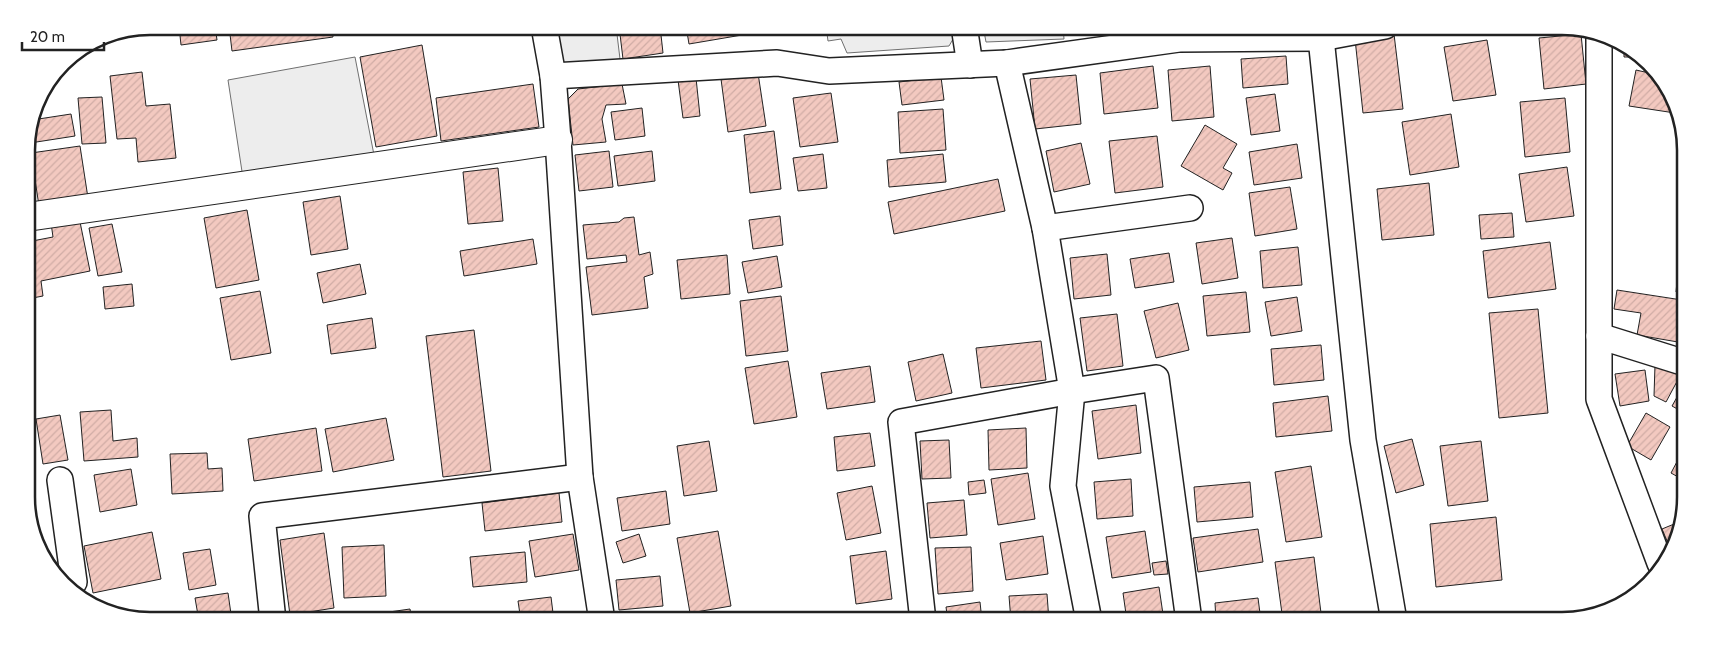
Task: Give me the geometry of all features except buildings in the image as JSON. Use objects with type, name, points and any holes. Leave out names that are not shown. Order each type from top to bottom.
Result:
[{"type":"street","points":[[546,35],[553,76],[558,140],[580,477],[601,612]]},
{"type":"street","points":[[965,35],[970,65]]},
{"type":"street","points":[[553,76],[777,63],[829,71],[1007,63],[1167,35]]},
{"type":"street","points":[[1320,35],[1363,440],[1393,612]]},
{"type":"street","points":[[1599,41],[1599,400],[1659,559]]},
{"type":"street","points":[[1007,63],[1045,228],[1072,391],[1063,486],[1088,612]]},
{"type":"street","points":[[35,216],[558,140]]},
{"type":"street","points":[[1045,228],[1190,208]]},
{"type":"street","points":[[1599,336],[1677,360]]},
{"type":"street","points":[[922,612],[901,422],[1156,378],[1188,612]]},
{"type":"street","points":[[272,612],[262,516],[580,477]]},
{"type":"street","points":[[60,480],[73,582]]},
{"type":"shaded area","points":[[555,35],[617,35],[620,59],[560,65]]},
{"type":"shaded area","points":[[827,35],[955,35],[949,46],[847,53],[841,39],[828,41]]},
{"type":"shaded area","points":[[985,35],[1064,35],[1064,39],[986,42]]},
{"type":"shaded area","points":[[355,57],[374,155],[243,178],[228,80]]}]
